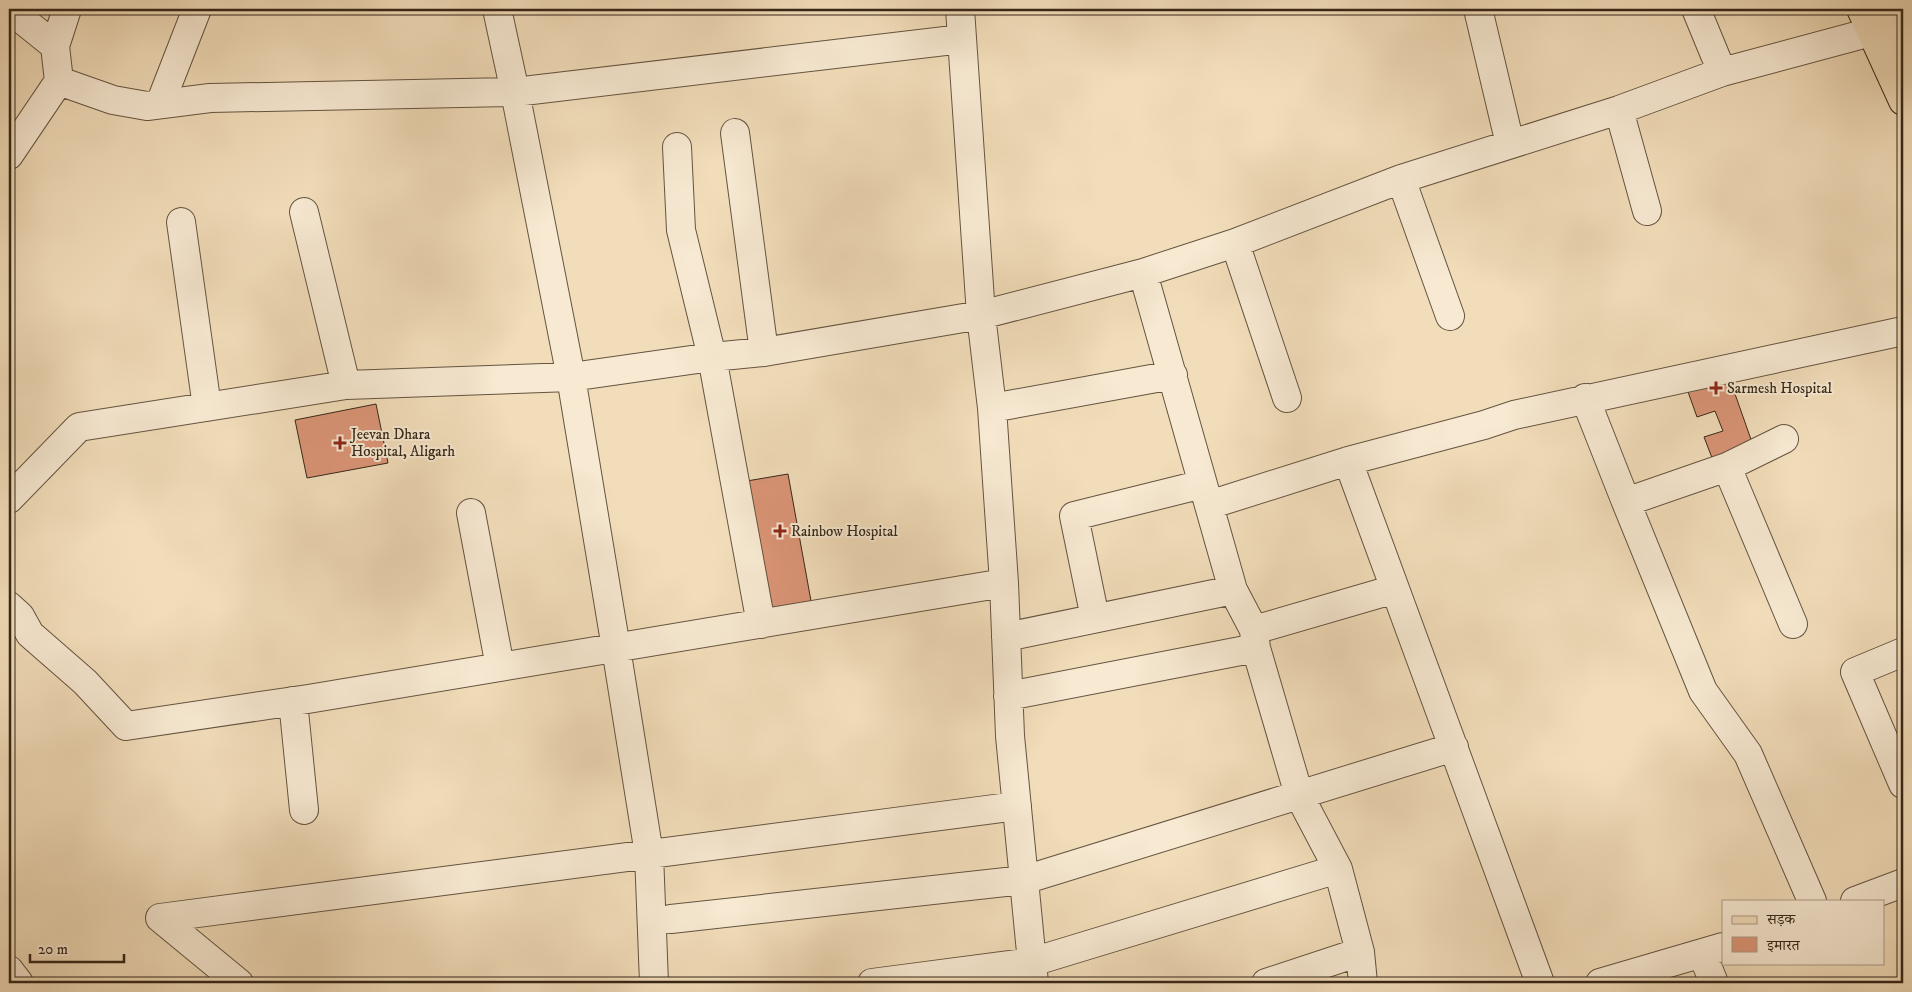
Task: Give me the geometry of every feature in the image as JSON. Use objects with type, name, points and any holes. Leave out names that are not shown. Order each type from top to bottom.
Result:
[{"type":"main road","points":[[1887,9],[1903,45]]},
{"type":"main road","points":[[1866,20],[1903,101]]},
{"type":"street","points":[[9,9],[55,46]]},
{"type":"street","points":[[9,154],[59,81],[55,46],[67,9]]},
{"type":"street","points":[[160,104],[197,9]]},
{"type":"street","points":[[960,9],[981,315],[992,408],[1004,583],[1008,696],[1033,973]]},
{"type":"street","points":[[1478,9],[1510,144]]},
{"type":"street","points":[[1696,9],[1722,72]]},
{"type":"street","points":[[504,10],[515,92],[570,377],[649,854],[654,983]]},
{"type":"street","points":[[9,499],[79,427],[346,385],[570,377],[712,357],[764,352],[981,315],[1143,273],[1235,243],[1401,179],[1618,110],[1866,20]]},
{"type":"street","points":[[59,81],[113,100],[147,106],[210,98],[515,92],[962,39]]},
{"type":"street","points":[[1618,110],[1647,212]]},
{"type":"street","points":[[735,133],[764,352]]},
{"type":"street","points":[[677,147],[681,230],[712,357],[760,624]]},
{"type":"street","points":[[1401,179],[1450,316]]},
{"type":"street","points":[[304,212],[346,385]]},
{"type":"street","points":[[182,222],[207,407]]},
{"type":"street","points":[[1235,243],[1287,398]]},
{"type":"street","points":[[1143,273],[1233,590],[1255,639],[1299,795],[1338,869],[1360,952],[1363,983]]},
{"type":"street","points":[[1095,618],[1074,516],[1206,494],[1348,461],[1484,425],[1514,415],[1585,398],[1903,331]]},
{"type":"street","points":[[992,408],[1173,375]]},
{"type":"street","points":[[1585,398],[1703,691],[1748,754],[1812,900]]},
{"type":"street","points":[[1626,502],[1728,467],[1784,439]]},
{"type":"street","points":[[1348,461],[1540,983]]},
{"type":"street","points":[[1728,467],[1793,624]]},
{"type":"street","points":[[471,513],[500,667]]},
{"type":"street","points":[[9,606],[20,616],[30,634],[85,682],[126,726],[293,701],[1004,583]]},
{"type":"street","points":[[1008,696],[1255,639],[1395,589]]},
{"type":"street","points":[[1006,637],[1233,590]]},
{"type":"street","points":[[1903,652],[1855,672],[1903,784]]},
{"type":"street","points":[[293,701],[304,810]]},
{"type":"street","points":[[671,919],[1024,880],[1454,747]]},
{"type":"street","points":[[239,983],[160,918],[1017,806]]},
{"type":"street","points":[[872,983],[1033,973],[1338,869]]},
{"type":"street","points":[[1858,900],[1903,883]]},
{"type":"street","points":[[1600,983],[1713,950],[1714,983]]},
{"type":"street","points":[[1266,983],[1360,952]]},
{"type":"street","points":[[9,970],[20,983]]},
{"type":"building","points":[[1728,374],[1754,448],[1714,463],[1704,437],[1723,431],[1715,411],[1697,417],[1687,389]]},
{"type":"building","points":[[376,404],[388,463],[307,478],[295,420]]},
{"type":"building","points":[[788,474],[811,601],[763,610],[741,482]]},
{"type":"place","name":"Sarmesh Hospital","points":[[1716,388]]},
{"type":"place","name":"Jeevan Dhara Hospital, Aligarh","points":[[340,443]]},
{"type":"place","name":"Rainbow Hospital","points":[[780,531]]}]
